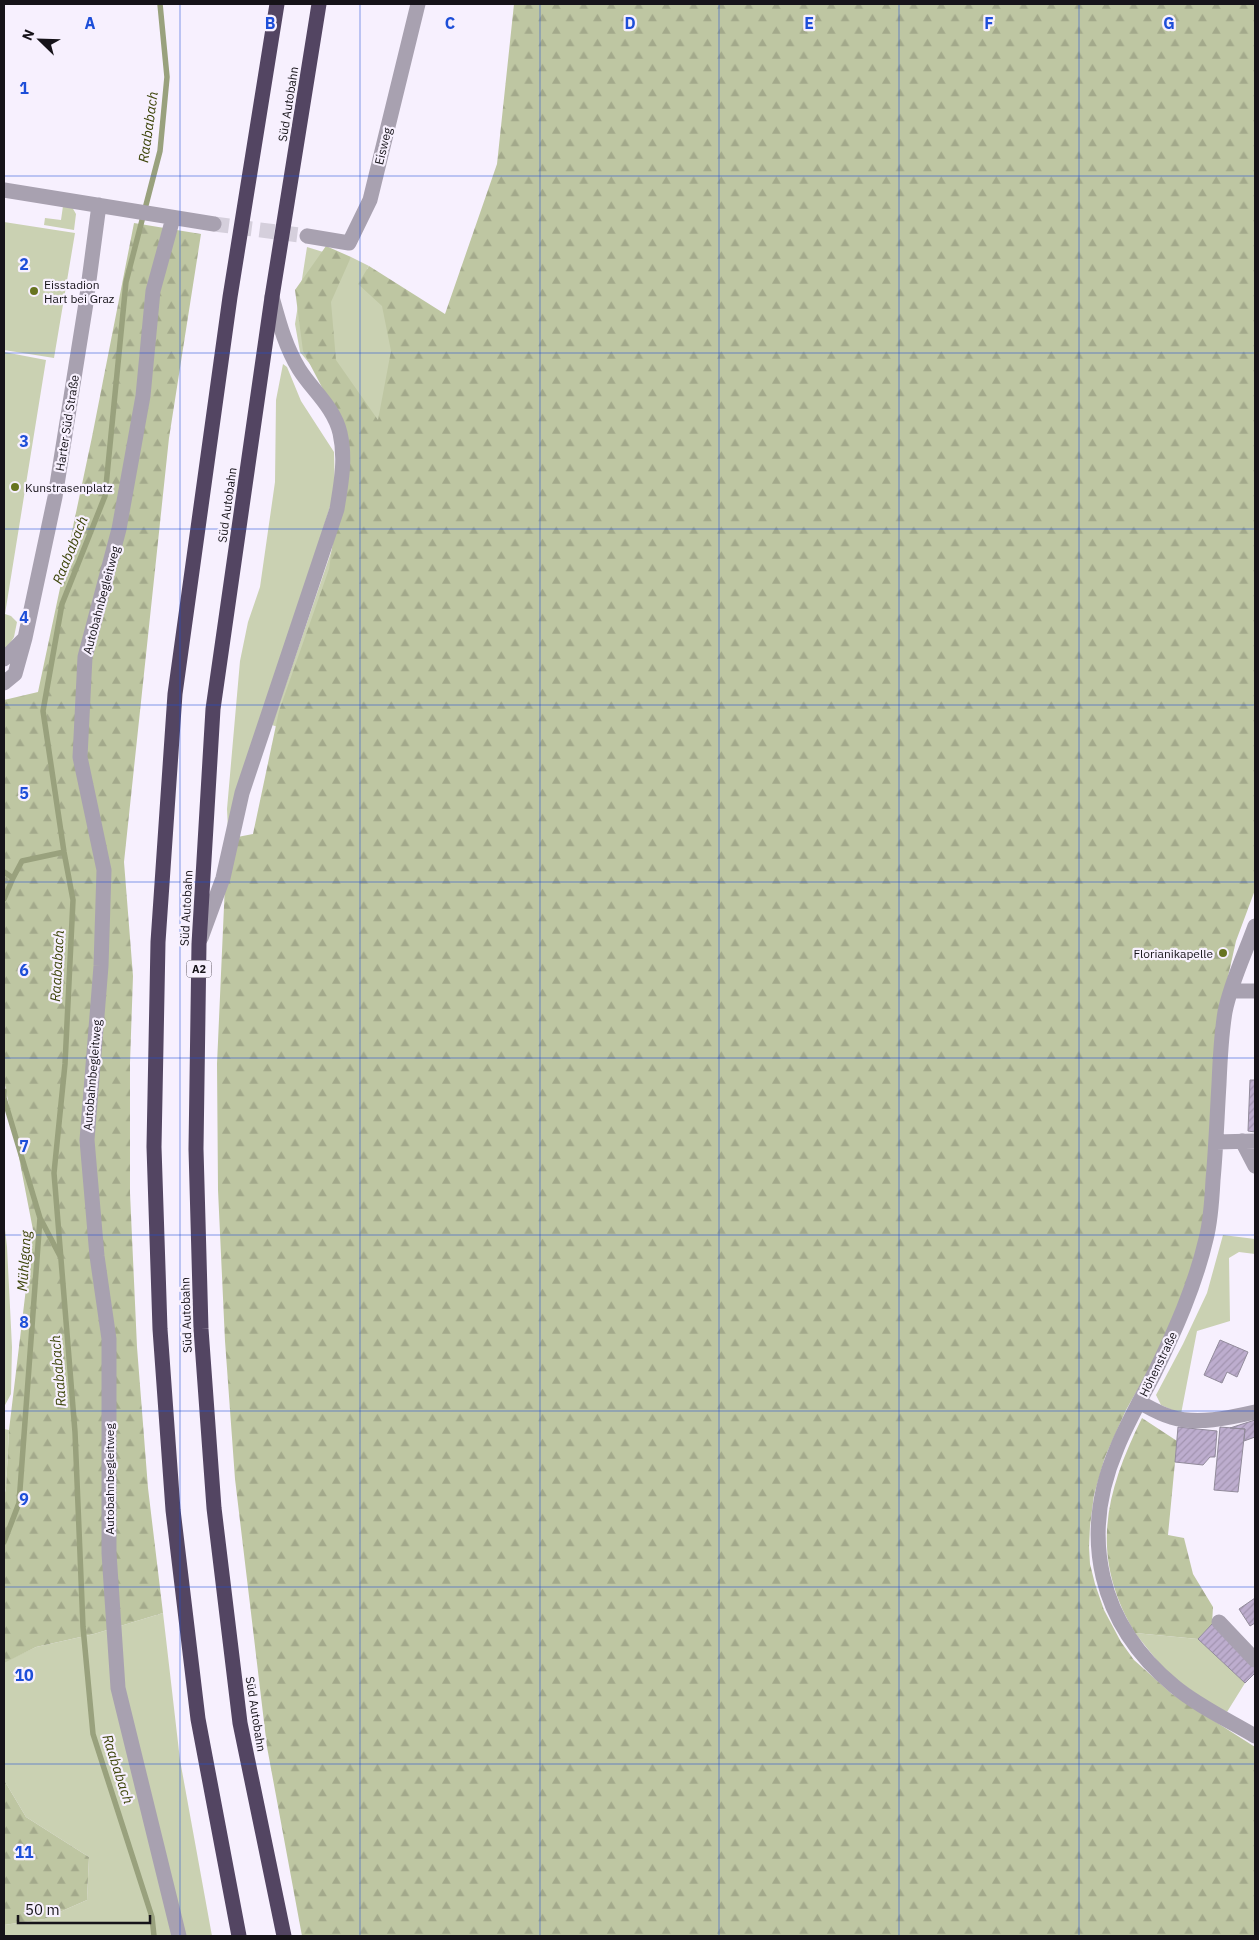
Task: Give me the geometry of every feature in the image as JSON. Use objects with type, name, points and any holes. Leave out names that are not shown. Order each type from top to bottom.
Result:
[{"type":"highway","name":"Süd Autobahn","points":[[239,1936],[198,1719],[173,1510],[160,1329],[154,1147],[155,1049],[158,942],[175,694],[230,297],[277,4]]},
{"type":"highway","name":"Süd Autobahn","points":[[284,1936],[240,1723],[214,1508],[201,1329],[196,1149],[199,944],[213,708],[272,297],[319,4]]},
{"type":"street","name":"Eisweg","points":[[307,236],[349,243],[370,200],[418,4]]},
{"type":"street","points":[[4,190],[214,224]]},
{"type":"street","name":"Harter Süd Straße","points":[[4,683],[15,674],[25,638],[56,488],[86,304],[99,205]]},
{"type":"street","name":"Autobahnbegleitweg","points":[[168,217],[153,292],[143,396],[119,529],[86,657],[80,757],[104,870],[101,966],[87,1140],[97,1256],[109,1339],[109,1552],[118,1688],[179,1936]]},
{"type":"street","points":[[199,944],[223,878],[242,793],[337,509],[344,465],[340,432],[324,401],[299,370],[286,344],[272,297]]},
{"type":"street","points":[[4,659],[25,638]]},
{"type":"street","name":"Höhenstraße","points":[[1255,926],[1231,991],[1226,1011],[1221,1046],[1212,1204],[1199,1266],[1174,1331],[1112,1459],[1102,1496],[1097,1526],[1098,1550],[1105,1584],[1122,1626],[1152,1665],[1174,1686],[1190,1698],[1255,1736]]},
{"type":"street","points":[[1231,991],[1255,991]]},
{"type":"street","points":[[1216,1142],[1248,1141],[1255,1166]]},
{"type":"street","points":[[1140,1402],[1170,1417],[1182,1420],[1211,1420],[1255,1412]]},
{"type":"street","points":[[1218,1622],[1255,1660]]},
{"type":"green space","points":[[514,4],[1255,4],[1255,890],[1236,941],[1221,1008],[1206,1233],[1168,1336],[1126,1410],[1105,1457],[1094,1495],[1089,1547],[1090,1564],[1104,1610],[1121,1642],[1134,1660],[1172,1694],[1255,1747],[1255,1936],[302,1936],[267,1747],[235,1479],[225,1341],[218,1190],[217,1064],[227,839],[253,834],[279,711],[329,569],[348,437],[303,351],[295,290],[326,246],[351,257],[331,302],[336,360],[378,420],[391,351],[382,306],[358,284],[369,266],[445,314],[497,164]]},
{"type":"green space","points":[[63,206],[72,207],[76,214],[74,230],[44,225],[45,218],[61,220]]},
{"type":"green space","name":"Eisstadion Hart bei Graz","points":[[4,222],[75,233],[54,358],[4,350]]},
{"type":"green space","points":[[134,223],[201,234],[169,438],[124,862],[133,976],[130,1063],[130,1193],[137,1347],[148,1488],[163,1613],[94,1634],[36,1647],[4,1663],[4,1497],[9,1430],[33,1230],[4,1080],[4,700],[38,692],[92,437]]},
{"type":"green space","points":[[307,247],[349,260],[351,257],[369,266],[367,269],[417,308],[313,739],[272,725],[342,520],[353,476],[319,375],[300,352],[295,324]]},
{"type":"green space","name":"Kunstrasenplatz","points":[[4,352],[46,360],[5,614],[11,616],[17,622],[14,637],[4,653]]},
{"type":"green space","points":[[283,364],[287,367],[301,401],[334,452],[335,491],[228,830],[227,809],[240,661],[248,622],[260,587],[275,482],[276,400]]},
{"type":"green space","points":[[4,1220],[12,1347],[11,1394],[4,1407]]},
{"type":"green space","points":[[1223,1235],[1255,1239],[1255,1254],[1239,1252],[1229,1258],[1230,1321],[1197,1331],[1181,1414],[1161,1405],[1156,1395],[1207,1293]]},
{"type":"green space","points":[[1142,1418],[1177,1441],[1168,1535],[1184,1538],[1193,1574],[1213,1607],[1212,1624],[1198,1639],[1135,1633],[1121,1605],[1111,1577],[1107,1551],[1107,1525],[1111,1499],[1119,1472]]},
{"type":"green space","points":[[4,1429],[9,1430],[4,1497]]},
{"type":"green space","points":[[163,1613],[180,1760],[212,1936],[4,1936],[4,1925],[44,1919],[87,1900],[89,1857],[26,1817],[4,1780],[4,1662],[36,1647],[94,1634]]},
{"type":"green space","points":[[1135,1633],[1198,1639],[1245,1683],[1227,1712],[1212,1705],[1167,1673]]},
{"type":"green space","points":[[4,1780],[26,1817],[89,1857],[87,1900],[44,1919],[4,1925]]},
{"type":"building","name":"Florianikapelle","points":[[1223,949],[1227,953],[1223,957],[1219,953]]},
{"type":"building","points":[[1250,1080],[1255,1080],[1255,1132],[1248,1131]]},
{"type":"building","points":[[1220,1340],[1248,1352],[1237,1377],[1227,1372],[1222,1383],[1204,1375]]},
{"type":"building","points":[[1255,1420],[1255,1437],[1244,1441],[1245,1429],[1230,1428]]},
{"type":"building","points":[[1178,1427],[1217,1431],[1215,1457],[1210,1457],[1203,1465],[1175,1462]]},
{"type":"building","points":[[1220,1427],[1245,1429],[1238,1492],[1214,1490]]},
{"type":"building","points":[[1255,1598],[1255,1623],[1250,1626],[1239,1609]]},
{"type":"building","points":[[1212,1624],[1255,1665],[1255,1673],[1245,1683],[1198,1639]]},
{"type":"waterway","name":"Raababach","points":[[154,1936],[152,1917],[93,1734],[83,1627],[75,1432],[54,1173],[65,1064],[73,900],[43,711],[62,604],[105,496],[126,282],[160,151],[167,77],[160,4]]},
{"type":"waterway","points":[[4,872],[13,878],[22,861],[64,852]]},
{"type":"waterway","points":[[4,899],[13,878]]},
{"type":"waterway","points":[[4,1091],[4,1098],[40,1218],[60,1256]]},
{"type":"waterway","name":"Mühlgang","points":[[4,1542],[19,1503],[40,1218]]},
{"type":"tunnel","points":[[214,224],[307,236]]},
{"type":"place","name":"Eisstadion Hart bei Graz","points":[[34,291]]},
{"type":"place","name":"Kunstrasenplatz","points":[[15,487]]},
{"type":"place","name":"Florianikapelle","points":[[1223,953]]}]
